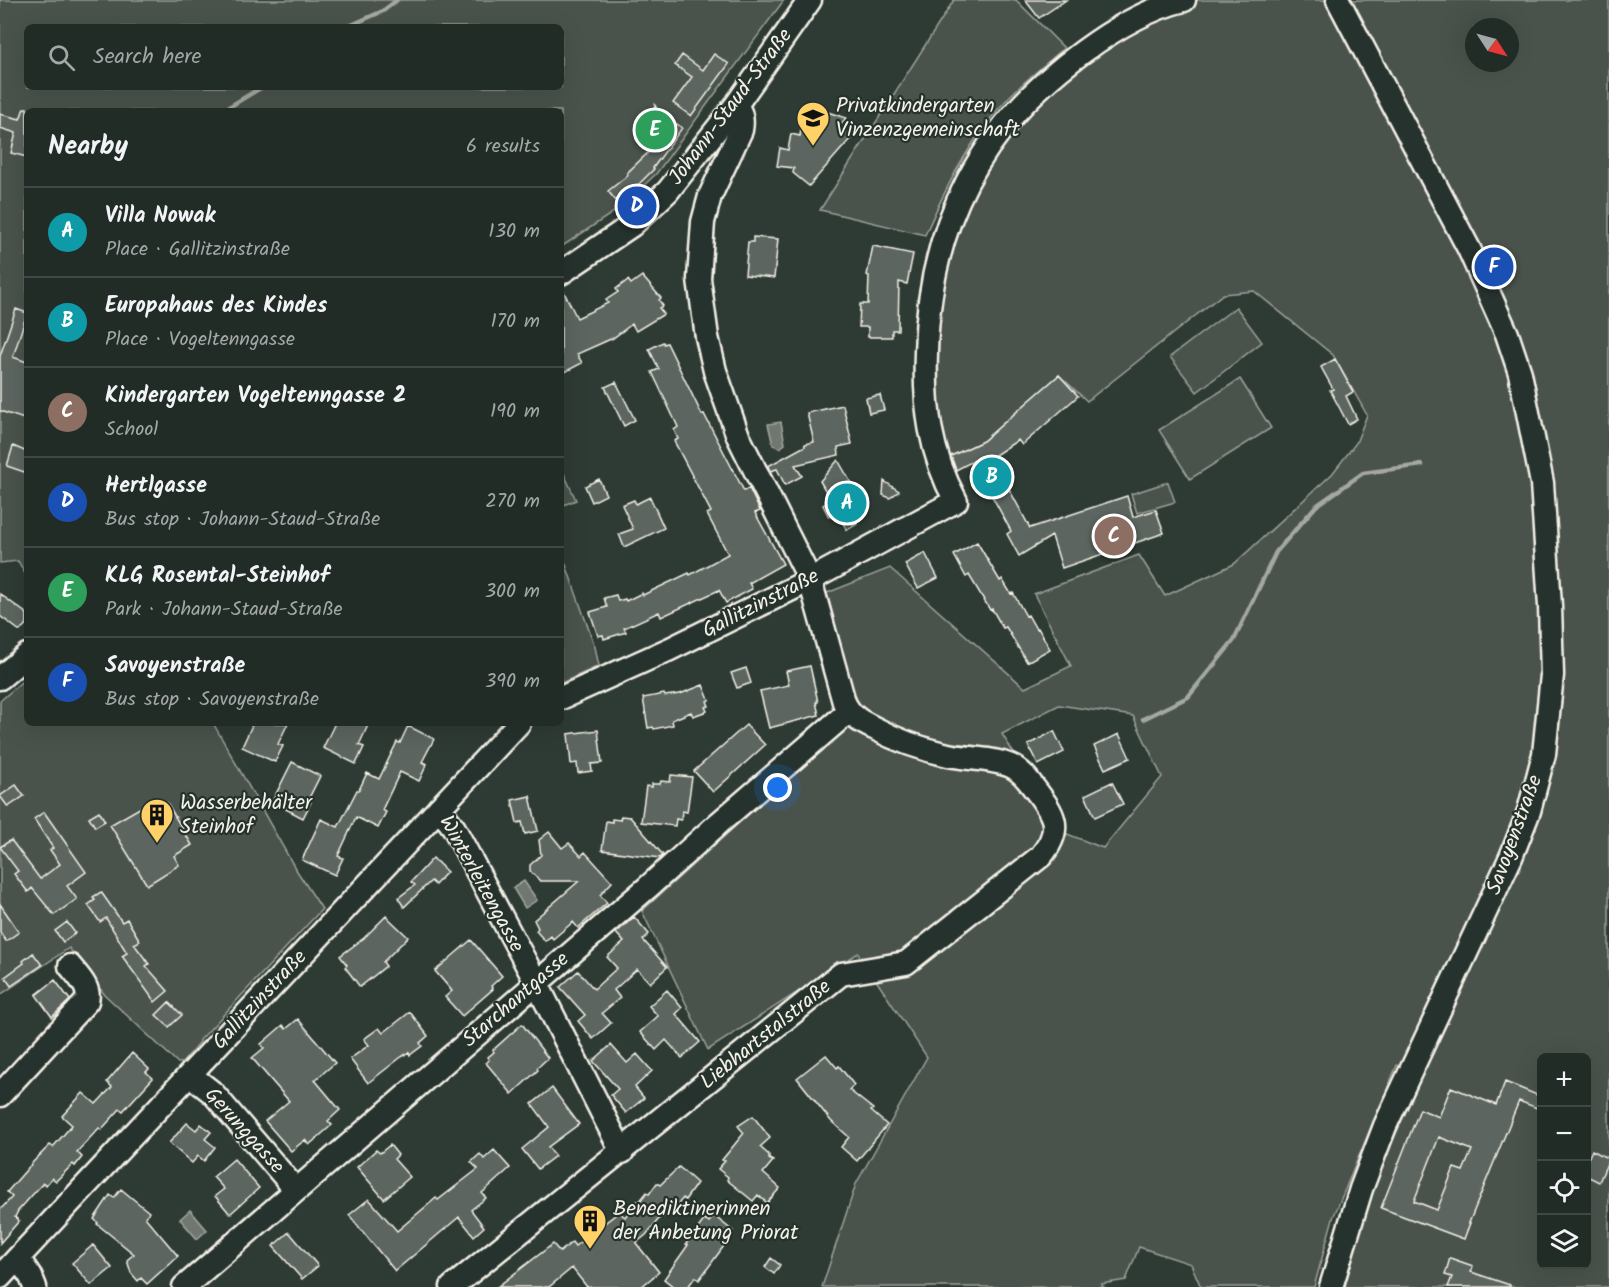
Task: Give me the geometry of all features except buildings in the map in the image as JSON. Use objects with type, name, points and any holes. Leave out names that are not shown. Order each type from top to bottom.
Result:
[{"type":"street","name":"Johann-Staud-Straße","points":[[564,271],[632,225],[668,192],[736,105],[810,0]]},
{"type":"street","name":"Gallitzinstraße","points":[[564,697],[670,650],[810,580],[956,501],[935,455],[929,426],[925,380],[926,330],[932,282],[942,242],[959,196],[985,150],[1011,117],[1040,87],[1111,31],[1152,11],[1184,0]]},
{"type":"street","name":"Savoyenstraße","points":[[1331,1287],[1358,1199],[1385,1126],[1511,857],[1529,811],[1544,753],[1552,675],[1542,483],[1520,373],[1507,334],[1469,249],[1338,0]]},
{"type":"street","points":[[736,105],[741,112],[741,130],[710,196],[703,222],[699,279],[707,337],[715,371],[738,436],[810,580],[848,712]]},
{"type":"street","points":[[0,678],[24,658]]},
{"type":"street","name":"Starchantgasse","points":[[184,1287],[848,712]]},
{"type":"street","name":"Liebhartstalstraße","points":[[452,1287],[841,974],[906,963],[1041,856],[1051,844],[1055,831],[1052,813],[1027,779],[1015,768],[916,747],[860,721],[848,712]]},
{"type":"street","name":"Gallitzinstraße","points":[[0,1277],[516,726]]},
{"type":"street","name":"Winterleitengasse","points":[[439,808],[454,828],[536,982],[622,1152]]},
{"type":"street","points":[[0,1095],[87,1001],[89,995],[87,989],[70,966]]},
{"type":"street","name":"Gerunggasse","points":[[190,1075],[213,1093],[296,1190]]},
{"type":"street","points":[[18,1258],[27,1270],[34,1287]]},
{"type":"shaded area","points":[[0,0],[784,0],[656,174],[617,210],[564,245],[564,108],[24,108],[24,572],[18,561],[0,563]]},
{"type":"shaded area","points":[[954,0],[1016,0],[1064,48],[1015,91],[983,128],[951,180],[925,235],[820,210]]},
{"type":"shaded area","points":[[1150,0],[1609,0],[1609,1287],[1345,1287],[1358,1233],[1397,1131],[1424,1071],[1397,1065],[1333,1218],[1314,1287],[1201,1287],[1191,1264],[1139,1247],[1126,1280],[1101,1284],[1104,1287],[822,1287],[856,1184],[927,1057],[858,953],[708,1050],[642,911],[859,714],[827,593],[890,568],[1025,688],[1071,666],[1034,594],[1139,555],[1165,596],[1234,564],[1332,474],[1356,443],[1367,415],[1333,355],[1254,291],[1223,294],[1087,401],[1059,375],[983,441],[942,461],[932,384],[946,241],[1015,120]],"holes":[[[1059,705],[1133,716],[1162,777],[1103,848],[1062,832],[1002,734]]]},
{"type":"shaded area","points":[[1236,307],[1262,342],[1197,392],[1170,357]]},
{"type":"shaded area","points":[[1240,379],[1271,428],[1190,479],[1159,430]]},
{"type":"shaded area","points":[[781,422],[785,444],[780,448],[773,445],[768,424]]},
{"type":"shaded area","points":[[564,474],[576,500],[564,505]]},
{"type":"shaded area","points":[[1168,482],[1175,502],[1137,513],[1131,494]]},
{"type":"shaded area","points":[[564,559],[595,647],[599,666],[564,682]]},
{"type":"shaded area","points":[[24,680],[24,726],[215,726],[295,868],[322,909],[200,1040],[182,1063],[178,1063],[105,995],[69,948],[0,995],[0,701]]},
{"type":"shaded area","points":[[524,881],[537,900],[525,908],[513,888]]},
{"type":"shaded area","points":[[190,1210],[207,1230],[197,1239],[180,1219]]},
{"type":"waterway","points":[[354,24],[383,11],[397,0]]},
{"type":"waterway","points":[[229,107],[257,90]]},
{"type":"waterway","points":[[1143,719],[1188,697],[1234,640],[1276,552],[1316,506],[1363,473],[1422,465]]},
{"type":"place","name":"KLG Rosental-Steinhof","points":[[655,130]]},
{"type":"place","name":"Privatkindergarten Vinzenzgemeinschaft","points":[[813,147]]},
{"type":"place","name":"Hertlgasse","points":[[637,206]]},
{"type":"place","name":"Savoyenstraße","points":[[1494,267]]},
{"type":"place","name":"Europahaus des Kindes","points":[[992,477]]},
{"type":"place","name":"Villa Nowak","points":[[847,503]]},
{"type":"place","name":"Kindergarten Vogeltenngasse 2","points":[[1114,536]]},
{"type":"place","name":"Wasserbehälter Steinhof","points":[[157,844]]},
{"type":"place","name":"Benediktinerinnen der Anbetung Priorat","points":[[590,1250]]}]
